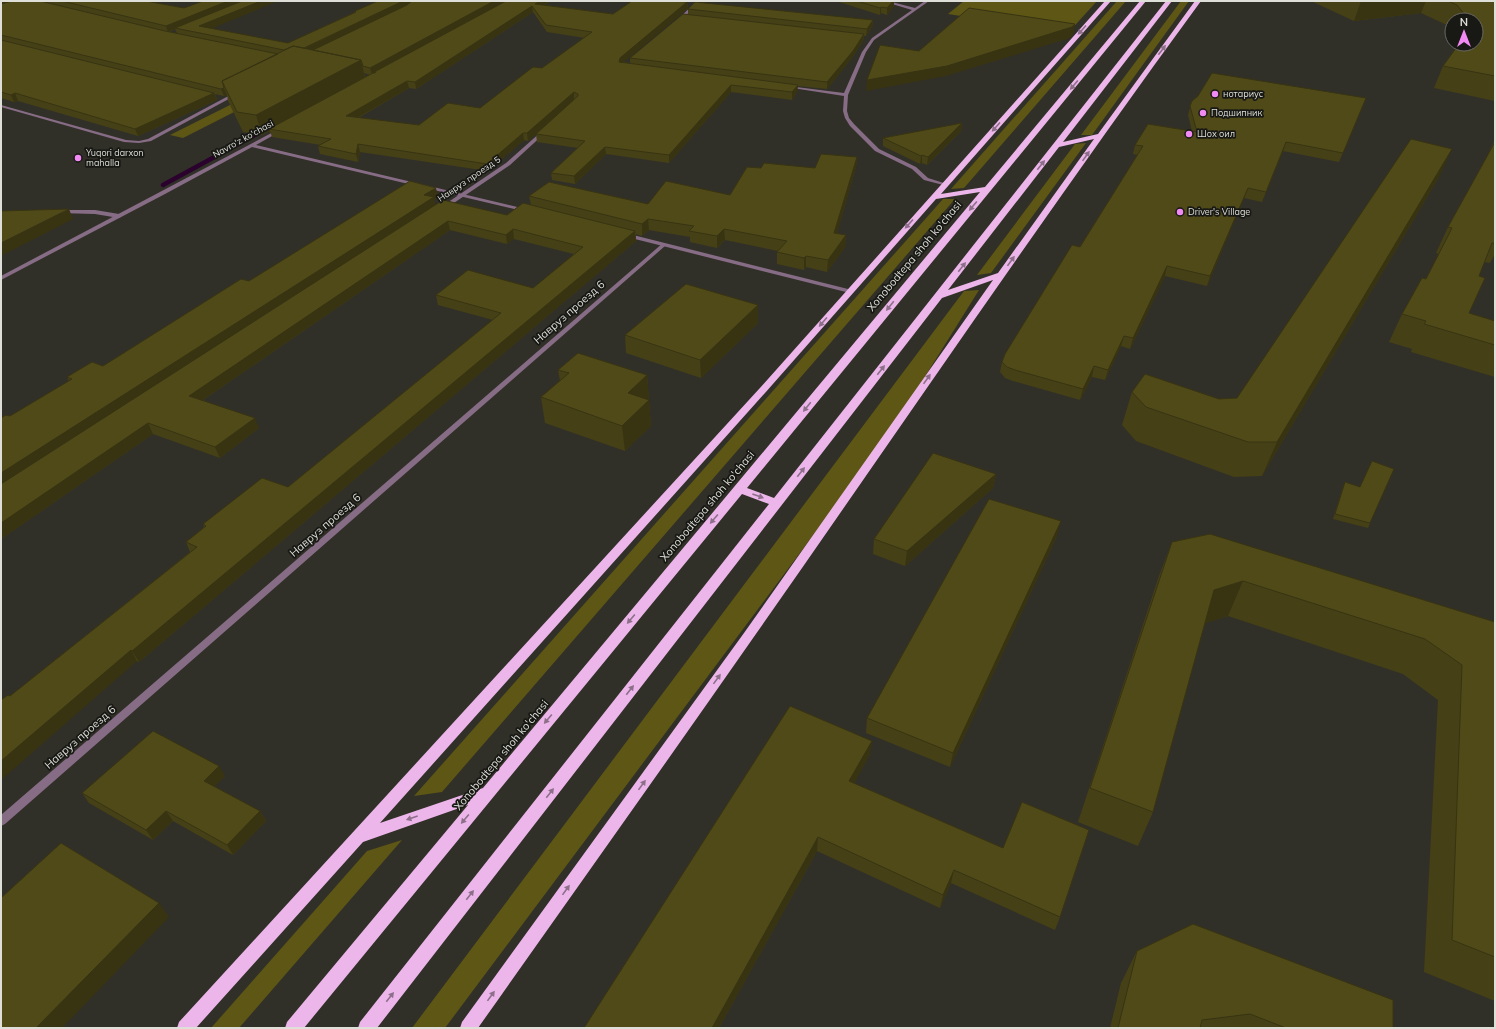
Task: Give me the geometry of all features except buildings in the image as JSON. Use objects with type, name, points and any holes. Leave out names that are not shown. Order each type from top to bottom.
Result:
[{"type":"highway","points":[[185,1028],[752,403],[1108,1]]},
{"type":"highway","name":"Xonobodtepa shoh ko'chasi","points":[[293,1028],[1143,1]]},
{"type":"highway","points":[[366,1028],[1169,1]]},
{"type":"highway","points":[[468,1028],[748,636],[1001,275],[1198,1]]},
{"type":"highway","points":[[1057,145],[1101,135]]},
{"type":"highway","points":[[934,197],[987,189]]},
{"type":"highway","points":[[939,296],[1001,275]]},
{"type":"highway","points":[[739,489],[777,503]]},
{"type":"highway","points":[[358,837],[489,791]]},
{"type":"street","points":[[676,23],[699,1]]},
{"type":"street","points":[[884,1],[914,10]]},
{"type":"street","points":[[927,1],[873,39],[864,52],[846,95],[845,111],[847,118],[871,145],[885,155],[914,168],[926,179],[945,184]]},
{"type":"street","points":[[682,18],[689,19]]},
{"type":"street","points":[[866,38],[873,39]]},
{"type":"street","points":[[784,87],[846,95]]},
{"type":"street","points":[[1,106],[132,142],[149,140],[239,93]]},
{"type":"street","points":[[218,98],[226,100]]},
{"type":"street","name":"Navro'z ko'chasi","points":[[1,278],[284,127]]},
{"type":"street","name":"Навруз проезд 5","points":[[436,212],[508,164],[548,128]]},
{"type":"street","points":[[251,145],[463,194],[532,212]]},
{"type":"street","points":[[51,213],[95,212],[119,216]]},
{"type":"street","points":[[617,233],[850,291]]},
{"type":"street","name":"Навруз проезд 6","points":[[1,821],[663,245]]},
{"type":"shaded area","points":[[964,1],[1097,1],[1068,33],[948,14]]},
{"type":"shaded area","points":[[1117,1],[1126,1],[964,188],[951,189]]},
{"type":"shaded area","points":[[1181,1],[1189,1],[1092,135],[1081,135]]},
{"type":"shaded area","points":[[234,103],[246,106],[183,138],[170,135]]},
{"type":"shaded area","points":[[1086,143],[991,273],[977,275],[1075,144]]},
{"type":"shaded area","points":[[943,199],[955,199],[442,792],[414,796]]},
{"type":"shaded area","points":[[979,290],[891,431],[445,1028],[412,1028],[964,291]]},
{"type":"shaded area","points":[[402,840],[239,1028],[211,1028],[367,851]]},
{"type":"waterway","points":[[163,185],[264,130]]},
{"type":"place","name":"нотариус","points":[[1215,94]]},
{"type":"place","name":"Подшипник","points":[[1203,113]]},
{"type":"place","name":"Шох оил","points":[[1189,134]]},
{"type":"place","name":"Yuqori darxon mahalla","points":[[78,158]]},
{"type":"place","name":"Driver's Village","points":[[1180,212]]}]
